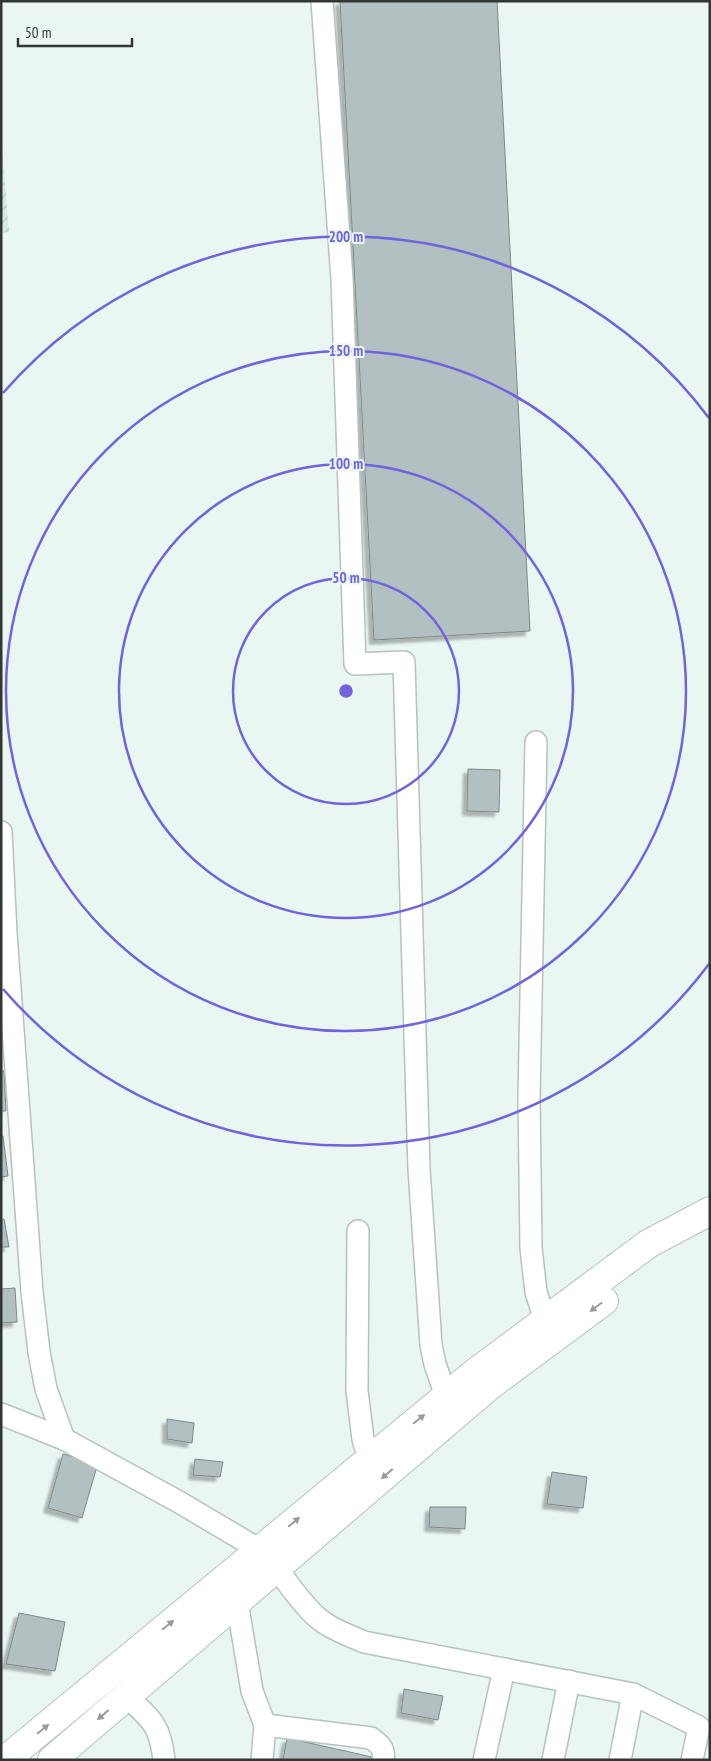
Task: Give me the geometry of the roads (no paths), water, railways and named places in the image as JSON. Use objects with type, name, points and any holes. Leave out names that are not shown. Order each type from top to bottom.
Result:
[{"type":"highway","points":[[52,1760],[236,1602],[268,1559],[369,1460],[446,1396],[648,1244],[710,1211]]},
{"type":"highway","points":[[5,1760],[268,1559],[488,1387],[658,1260],[710,1233]]},
{"type":"street","points":[[322,1],[342,279],[355,664],[404,662],[419,1169],[431,1345],[435,1364],[446,1396]]},
{"type":"street","points":[[536,742],[529,1098],[531,1248],[536,1292],[545,1320]]},
{"type":"street","points":[[1,832],[6,934],[32,1292],[39,1352],[46,1389],[64,1439]]},
{"type":"street","points":[[358,1231],[357,1391],[362,1439],[369,1460]]},
{"type":"street","points":[[1,1414],[64,1439],[179,1502],[268,1559],[305,1606],[334,1629],[364,1642],[633,1694],[699,1728],[692,1760]]},
{"type":"street","points":[[236,1602],[252,1691],[265,1725],[262,1760]]},
{"type":"street","points":[[484,1760],[504,1668]]},
{"type":"street","points":[[553,1760],[569,1681]]},
{"type":"street","points":[[620,1760],[633,1694]]},
{"type":"street","points":[[126,1696],[153,1721],[160,1737],[164,1760]]},
{"type":"street","points":[[265,1725],[370,1738],[380,1744],[384,1755],[383,1760]]}]
